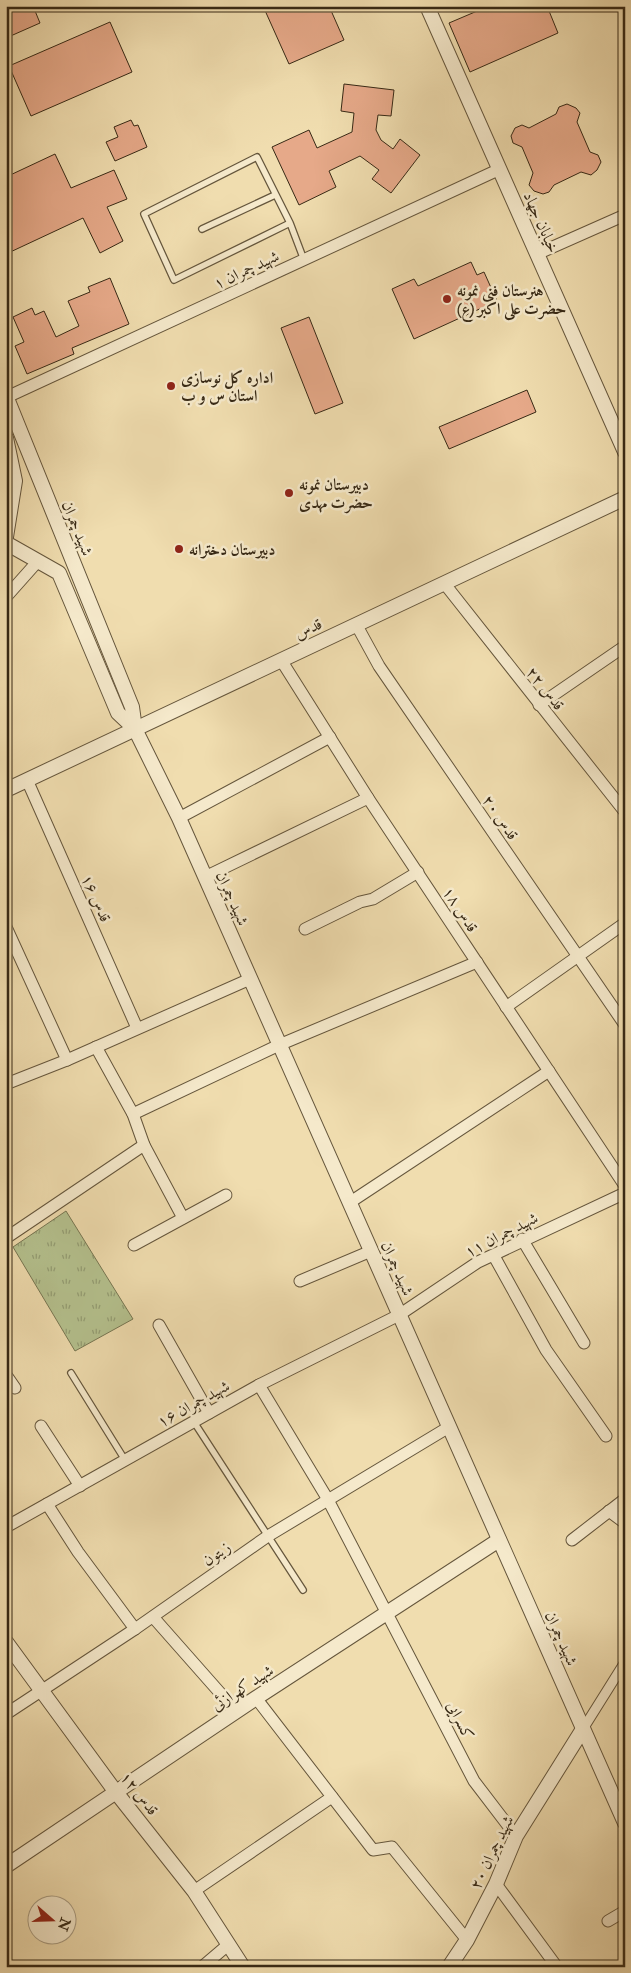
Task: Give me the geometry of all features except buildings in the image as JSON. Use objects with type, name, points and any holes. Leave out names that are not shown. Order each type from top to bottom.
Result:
[{"type":"street","name":"خیابان جهاد","points":[[428,6],[625,452]]},
{"type":"street","name":"شهید چمران ۱","points":[[6,397],[500,169]]},
{"type":"street","points":[[537,254],[625,215]]},
{"type":"street","name":"شهید چمران","points":[[6,397],[132,707],[135,729],[205,876],[625,1823]]},
{"type":"street","points":[[6,438],[16,481],[6,537]]},
{"type":"street","name":"قدس","points":[[6,790],[444,583],[622,503]]},
{"type":"street","name":"شهید چمران","points":[[6,544],[59,573],[118,713],[135,729]]},
{"type":"street","points":[[6,597],[38,561]]},
{"type":"street","name":"قدس ۲۲","points":[[444,583],[539,705],[620,797],[625,812]]},
{"type":"street","name":"قدس ۲۰","points":[[356,624],[379,666],[576,957],[625,1025]]},
{"type":"street","points":[[539,705],[625,646]]},
{"type":"street","name":"قدس ۱۸","points":[[281,660],[368,798],[506,1007],[549,1071],[621,1170],[625,1186]]},
{"type":"street","points":[[179,818],[330,737]]},
{"type":"street","name":"قدس ۱۶","points":[[27,780],[137,1028]]},
{"type":"street","points":[[205,876],[368,798]]},
{"type":"street","points":[[305,929],[360,902],[373,899],[418,872]]},
{"type":"street","points":[[506,1007],[625,923]]},
{"type":"street","points":[[6,927],[67,1060]]},
{"type":"street","points":[[133,1114],[280,1045],[477,962]]},
{"type":"street","points":[[6,1084],[67,1060],[250,979]]},
{"type":"street","points":[[96,1047],[133,1114],[144,1145],[183,1218]]},
{"type":"street","points":[[349,1203],[549,1071]]},
{"type":"street","points":[[6,1238],[144,1145]]},
{"type":"street","name":"شهید چمران ۱۱","points":[[399,1315],[478,1262],[494,1256],[522,1239],[625,1193]]},
{"type":"street","points":[[134,1245],[226,1195]]},
{"type":"street","points":[[522,1239],[584,1343]]},
{"type":"street","points":[[300,1281],[371,1251]]},
{"type":"street","points":[[494,1256],[546,1350],[606,1436]]},
{"type":"street","name":"شهید چمران ۱۶","points":[[6,1527],[259,1385],[399,1315]]},
{"type":"street","points":[[159,1325],[209,1413]]},
{"type":"street","points":[[6,1376],[15,1388]]},
{"type":"street","name":"کسرایی","points":[[259,1385],[327,1498],[474,1781],[516,1836]]},
{"type":"street","points":[[41,1426],[80,1486]]},
{"type":"street","name":"زیتون","points":[[6,1714],[153,1617],[268,1536],[327,1498],[449,1427]]},
{"type":"street","points":[[572,1540],[625,1499]]},
{"type":"street","points":[[47,1504],[78,1552],[135,1629]]},
{"type":"street","points":[[609,1511],[625,1523]]},
{"type":"street","name":"شهید کهرازئی","points":[[6,1866],[115,1791],[499,1540]]},
{"type":"street","points":[[153,1617],[236,1711]]},
{"type":"street","name":"قدس ۱۲","points":[[6,1642],[115,1791],[194,1891],[243,1967]]},
{"type":"street","points":[[583,1729],[625,1662]]},
{"type":"street","points":[[256,1698],[372,1850],[392,1846],[466,1940]]},
{"type":"street","name":"شهید چمران ۲۰","points":[[449,1967],[496,1884],[516,1836],[583,1729]]},
{"type":"street","points":[[194,1891],[332,1797]]},
{"type":"street","points":[[496,1884],[557,1967]]},
{"type":"street","points":[[608,1921],[625,1911]]},
{"type":"street","points":[[202,1967],[229,1944]]},
{"type":"lane","points":[[290,223],[174,280],[144,214],[257,157],[290,223],[304,260]]},
{"type":"lane","points":[[202,229],[275,196]]},
{"type":"lane","points":[[71,1373],[125,1460]]},
{"type":"lane","points":[[194,1421],[303,1590]]},
{"type":"green space","points":[[66,1211],[133,1319],[75,1351],[13,1247]]},
{"type":"place","name":"هنرستان فنی نمونه حضرت علی اکبر (ع)","points":[[447,299]]},
{"type":"place","name":"اداره کل نوسازی استان س و ب","points":[[171,386]]},
{"type":"place","name":"دبیرستان نمونه حضرت مهدی","points":[[289,493]]},
{"type":"place","name":"دبیرستان دخترانه","points":[[179,549]]}]
